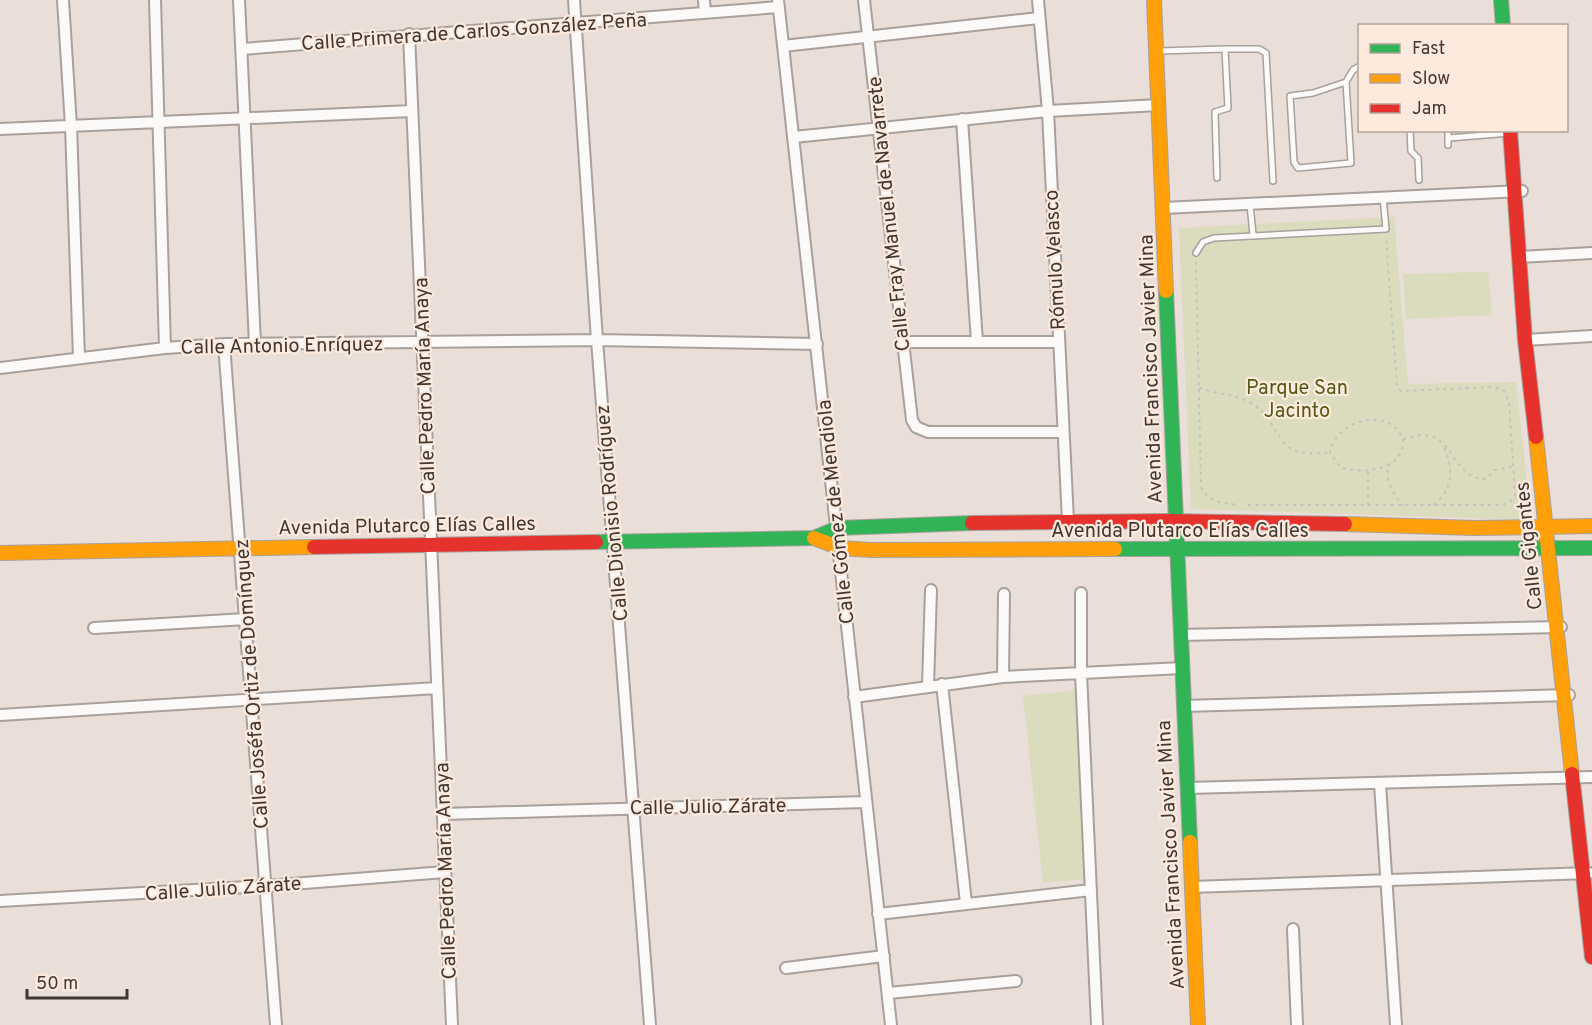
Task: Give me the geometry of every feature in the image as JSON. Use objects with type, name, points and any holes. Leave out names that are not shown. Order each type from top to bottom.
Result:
[{"type":"main road","name":"Avenida Francisco Javier Mina","points":[[1154,0],[1198,1025]]},
{"type":"main road","points":[[1501,0],[1503,24]]},
{"type":"main road","name":"Calle Gigantes","points":[[1512,132],[1518,191],[1519,256],[1525,340],[1548,550],[1559,627],[1572,777],[1585,873],[1592,957]]},
{"type":"main road","name":"Avenida Plutarco Elías Calles","points":[[814,538],[837,528],[1068,521],[1546,528],[1592,526]]},
{"type":"main road","name":"Avenida Plutarco Elías Calles","points":[[0,554],[431,543],[814,538],[840,548],[1177,550],[1592,548]]},
{"type":"street","points":[[63,0],[71,126],[80,358]]},
{"type":"street","points":[[155,0],[165,348]]},
{"type":"street","points":[[239,0],[255,344]]},
{"type":"street","name":"Calle Dionisio Rodríguez","points":[[574,0],[597,340],[615,541],[650,1025]]},
{"type":"street","points":[[704,0],[705,13]]},
{"type":"street","name":"Calle Fray Manuel de Navarrete","points":[[864,0],[910,414],[916,427],[928,432],[1062,432]]},
{"type":"street","name":"Rómulo Velasco","points":[[1038,0],[1048,111],[1068,521]]},
{"type":"street","name":"Calle Primera de Carlos González Peña","points":[[242,49],[409,34],[705,13],[779,3]]},
{"type":"street","name":"Calle Gómez de Mendiola","points":[[779,3],[891,1025]]},
{"type":"street","points":[[783,46],[1039,18]]},
{"type":"street","name":"Calle Pedro María Anaya","points":[[409,34],[452,1025]]},
{"type":"street","points":[[794,137],[878,126],[1048,111],[1159,105]]},
{"type":"street","points":[[0,129],[412,111]]},
{"type":"street","points":[[962,119],[977,342]]},
{"type":"street","points":[[1163,208],[1518,191]]},
{"type":"street","points":[[1519,256],[1592,253]]},
{"type":"street","points":[[1525,340],[1592,336]]},
{"type":"street","name":"Calle Antonio Enríquez","points":[[0,368],[165,348],[224,344],[597,340],[817,344]]},
{"type":"street","points":[[902,342],[1058,342]]},
{"type":"street","name":"Calle Joséfa Ortiz de Domínguez","points":[[224,344],[276,1025]]},
{"type":"street","points":[[928,686],[931,590]]},
{"type":"street","points":[[1081,593],[1081,673],[1098,1025]]},
{"type":"street","points":[[1003,677],[1004,594]]},
{"type":"street","points":[[94,628],[246,619]]},
{"type":"street","points":[[1181,635],[1559,627]]},
{"type":"street","points":[[854,697],[1003,677],[1182,668]]},
{"type":"street","points":[[942,684],[966,903]]},
{"type":"street","points":[[0,715],[437,688]]},
{"type":"street","points":[[1183,706],[1566,695]]},
{"type":"street","points":[[1187,788],[1592,777]]},
{"type":"street","points":[[1380,784],[1396,1025]]},
{"type":"street","name":"Calle Julio Zárate","points":[[443,814],[865,802]]},
{"type":"street","name":"Calle Julio Zárate","points":[[0,901],[266,886],[445,872]]},
{"type":"street","points":[[1191,887],[1385,882],[1585,873]]},
{"type":"street","points":[[878,914],[1091,890]]},
{"type":"street","points":[[1293,929],[1297,1025]]},
{"type":"street","points":[[786,968],[884,956]]},
{"type":"street","points":[[888,993],[1016,981]]},
{"type":"lane","points":[[1217,178],[1215,112],[1228,108],[1225,49]]},
{"type":"lane","points":[[1156,51],[1259,49],[1266,53],[1274,181]]},
{"type":"lane","points":[[1346,82],[1313,93],[1292,95],[1290,102],[1295,166],[1300,169],[1351,163],[1346,82],[1353,70],[1358,67]]},
{"type":"lane","points":[[1410,132],[1411,151],[1418,158],[1419,180]]},
{"type":"lane","points":[[1448,132],[1448,141],[1512,132]]},
{"type":"lane","points":[[1196,253],[1199,246],[1208,239],[1386,229],[1383,198]]},
{"type":"lane","points":[[1250,204],[1253,236]]},
{"type":"path","points":[[1247,505],[1507,504],[1515,495],[1509,401],[1500,388],[1401,391],[1397,387],[1386,229]]},
{"type":"path","points":[[1196,253],[1201,487],[1213,500],[1236,505]]},
{"type":"path","points":[[1199,388],[1236,396],[1250,403],[1263,412],[1278,437],[1300,453],[1330,452]]},
{"type":"path","points":[[1330,452],[1337,435],[1344,428],[1362,421],[1385,421],[1394,425],[1403,439],[1402,449],[1390,462],[1388,468],[1390,487],[1403,506]]},
{"type":"path","points":[[1403,439],[1419,434],[1430,435],[1443,444],[1462,471],[1474,479],[1486,479],[1495,470],[1514,466]]},
{"type":"path","points":[[1434,505],[1445,495],[1451,476],[1443,444]]},
{"type":"path","points":[[1330,452],[1340,467],[1368,471],[1390,462]]},
{"type":"path","points":[[1368,471],[1368,505]]},
{"type":"green space","name":"Parque San Jacinto","points":[[1394,217],[1408,384],[1516,382],[1531,520],[1191,509],[1179,228]]},
{"type":"green space","points":[[1488,272],[1492,315],[1406,319],[1403,274]]},
{"type":"green space","points":[[1076,690],[1084,879],[1043,883],[1023,696]]},
{"type":"traffic: fast","points":[[1501,0],[1503,24]]},
{"type":"traffic: fast","points":[[1166,291],[1190,842]]},
{"type":"traffic: fast","points":[[596,542],[814,538],[838,528],[972,523]]},
{"type":"traffic: fast","points":[[1115,549],[1592,548]]},
{"type":"traffic: slow","points":[[1154,0],[1166,291]]},
{"type":"traffic: slow","points":[[1536,437],[1572,774]]},
{"type":"traffic: slow","points":[[1345,524],[1475,528],[1592,526]]},
{"type":"traffic: slow","points":[[814,538],[840,548],[871,550],[1115,549]]},
{"type":"traffic: slow","points":[[0,553],[314,547]]},
{"type":"traffic: slow","points":[[1190,842],[1198,1025]]},
{"type":"traffic: jam","points":[[1510,132],[1525,340],[1536,437]]},
{"type":"traffic: jam","points":[[972,523],[1168,521],[1345,524]]},
{"type":"traffic: jam","points":[[314,547],[596,542]]},
{"type":"traffic: jam","points":[[1572,774],[1592,957]]}]
